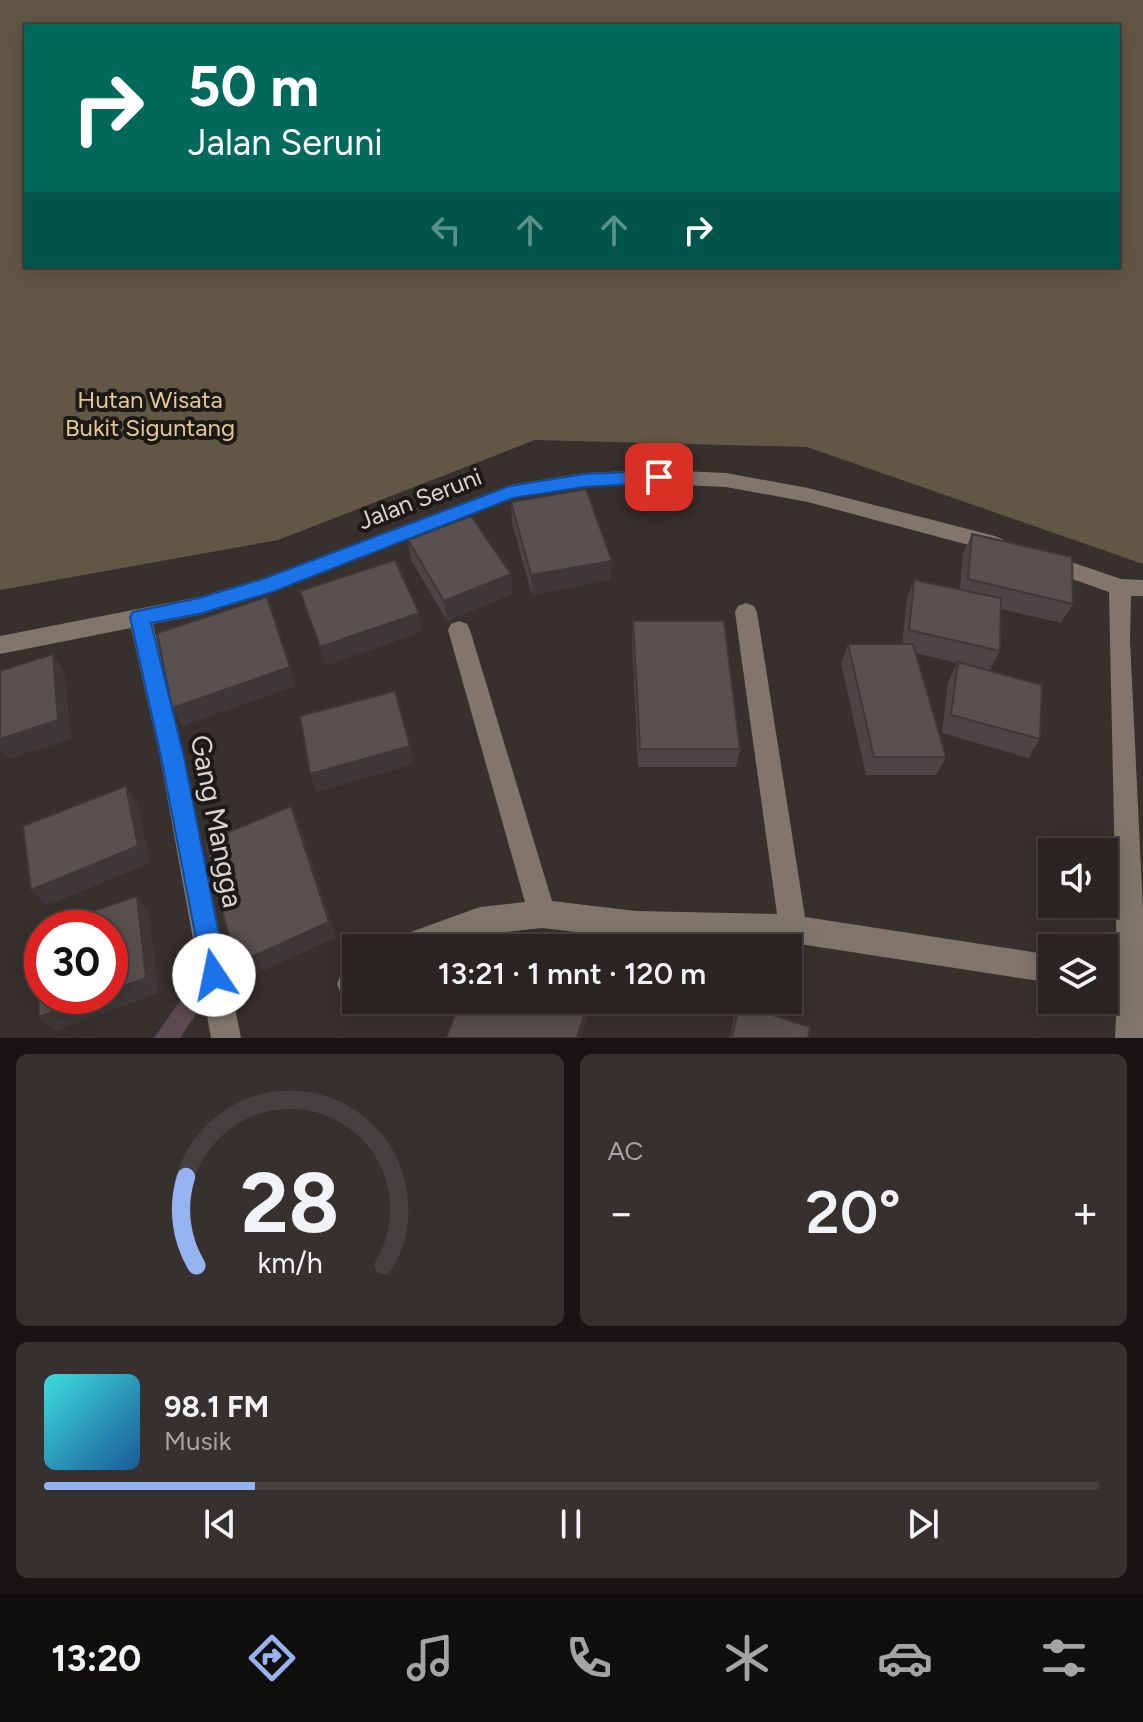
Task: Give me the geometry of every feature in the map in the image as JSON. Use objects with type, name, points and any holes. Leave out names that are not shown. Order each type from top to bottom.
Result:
[{"type":"street","name":"Jalan Seruni","points":[[0,645],[199,606],[268,585],[510,492],[584,480],[659,477],[726,480],[808,495],[967,534],[1132,587]]},
{"type":"street","points":[[1130,1038],[1118,978],[1119,640],[1132,587]]},
{"type":"street","points":[[746,612],[793,929]]},
{"type":"street","name":"Gang Mangga","points":[[140,617],[172,757],[226,1038]]},
{"type":"street","points":[[459,630],[542,914]]},
{"type":"street","points":[[443,934],[480,921],[542,914],[636,925],[747,925],[793,929],[1038,967]]},
{"type":"green space","name":"Hutan Wisata Bukit Siguntang","points":[[0,0],[1143,0],[1143,564],[807,447],[535,440],[278,540],[0,590]]},
{"type":"building","points":[[586,489],[612,561],[531,575],[511,502]]},
{"type":"building","points":[[471,516],[511,574],[444,601],[408,540]]},
{"type":"building","points":[[972,534],[1072,557],[1073,604],[968,579]]},
{"type":"building","points":[[395,560],[419,613],[320,647],[300,591]]},
{"type":"building","points":[[914,580],[1001,598],[1000,651],[909,630]]},
{"type":"building","points":[[267,597],[290,667],[172,708],[157,633]]},
{"type":"building","points":[[633,621],[724,621],[740,749],[640,749]]},
{"type":"building","points":[[848,644],[913,644],[946,757],[874,757]]},
{"type":"building","points":[[53,654],[58,720],[0,739],[0,671]]},
{"type":"building","points":[[958,662],[1042,685],[1040,739],[951,715]]},
{"type":"building","points":[[395,691],[410,746],[310,774],[300,716]]},
{"type":"building","points":[[126,786],[138,846],[31,890],[23,826]]},
{"type":"building","points":[[291,806],[329,922],[236,964],[205,842]]},
{"type":"building","points":[[137,896],[146,978],[128,984],[128,910],[97,910]]},
{"type":"building","points":[[455,1014],[584,1014],[577,1038],[446,1038]]},
{"type":"building","points":[[737,1014],[770,1014],[810,1027],[808,1038],[732,1038]]},
{"type":"waterway","points":[[166,1038],[208,980]]},
{"type":"route","points":[[214,975],[172,757],[140,617],[199,606],[268,585],[510,492],[584,480],[659,477]]}]
